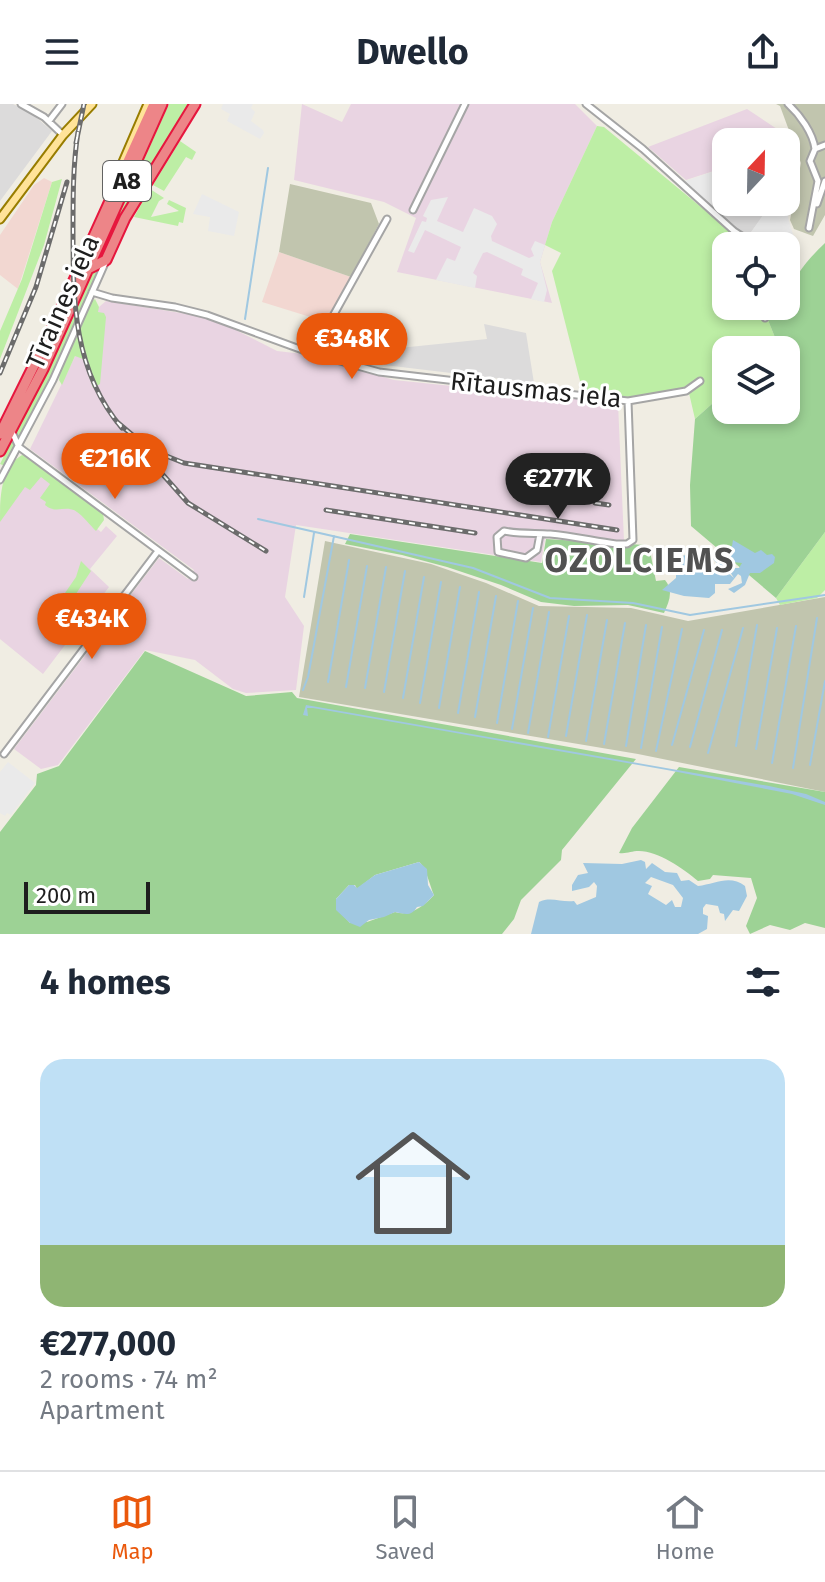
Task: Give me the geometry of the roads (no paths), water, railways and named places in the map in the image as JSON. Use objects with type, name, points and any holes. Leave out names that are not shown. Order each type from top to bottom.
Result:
[{"type":"highway","name":"A8","points":[[0,434],[32,372],[151,104]]},
{"type":"highway","name":"A8","points":[[0,451],[90,264],[162,104]]},
{"type":"highway","name":"Tīraines iela","points":[[106,260],[125,218],[195,104]]},
{"type":"highway","points":[[90,264],[106,260]]},
{"type":"main road","points":[[0,219],[63,135],[92,104]]},
{"type":"street","points":[[21,104],[49,121],[63,135]]},
{"type":"street","points":[[49,121],[62,104]]},
{"type":"street","points":[[413,210],[465,104]]},
{"type":"street","points":[[586,104],[633,141],[736,232]]},
{"type":"street","points":[[788,104],[800,117],[814,141],[815,149]]},
{"type":"street","points":[[817,176],[825,180],[809,228],[818,184],[810,165],[810,156],[815,149],[825,145]]},
{"type":"street","points":[[308,352],[333,316],[387,219]]},
{"type":"street","name":"Tīraines iela","points":[[0,480],[19,447],[106,260]]},
{"type":"street","name":"Rītausmas iela","points":[[92,292],[207,315],[308,352],[379,372],[628,401],[686,391],[700,381]]},
{"type":"street","points":[[540,534],[537,550],[526,558],[498,552],[496,545],[500,532],[540,534],[616,544],[627,544],[633,540],[628,401]]},
{"type":"street","points":[[12,431],[19,447],[194,577]]},
{"type":"street","points":[[4,754],[158,551]]},
{"type":"water","points":[[733,540],[755,553],[761,550],[767,555],[772,554],[774,563],[760,573],[750,573],[745,585],[734,593],[728,589],[742,583],[738,574],[730,584],[715,584],[715,593],[709,598],[662,590],[680,570],[678,558],[690,553],[699,558],[698,563],[689,561],[691,565],[726,571],[734,578],[726,566],[723,569],[712,558],[730,560],[734,568],[739,568],[742,563],[726,557]]},
{"type":"water","points":[[306,705],[769,786],[806,794],[825,802],[825,805],[792,794],[667,770],[313,708],[307,708],[308,716],[303,715]]},
{"type":"water","points":[[641,860],[645,862],[646,869],[652,863],[665,872],[677,873],[681,881],[689,880],[698,886],[722,881],[739,882],[745,886],[747,896],[739,911],[733,910],[725,921],[718,906],[706,904],[703,914],[708,916],[707,929],[698,934],[531,934],[539,902],[574,901],[577,905],[596,897],[597,886],[594,882],[589,887],[572,891],[578,875],[588,873],[583,863],[622,864]],"holes":[[[651,877],[673,885],[683,898],[681,907],[675,907],[672,900],[666,905],[648,894],[652,886],[645,883]]]},
{"type":"water","points":[[419,862],[427,869],[428,885],[434,895],[423,906],[408,914],[395,912],[369,920],[360,927],[350,923],[336,910],[336,899],[349,885],[357,888],[375,875]]},
{"type":"waterway","points":[[245,319],[268,168]]},
{"type":"waterway","points":[[258,519],[473,568],[550,598],[633,603],[690,615],[825,595]]},
{"type":"waterway","points":[[304,597],[314,533]]},
{"type":"waterway","points":[[303,690],[334,536]]},
{"type":"waterway","points":[[328,682],[349,560]]},
{"type":"waterway","points":[[346,687],[367,566]]},
{"type":"waterway","points":[[365,688],[386,567]]},
{"type":"waterway","points":[[384,692],[405,571]]},
{"type":"waterway","points":[[403,698],[424,577]]},
{"type":"waterway","points":[[420,703],[441,582]]},
{"type":"waterway","points":[[439,708],[460,587]]},
{"type":"waterway","points":[[458,713],[479,592]]},
{"type":"waterway","points":[[475,717],[496,596]]},
{"type":"waterway","points":[[497,723],[518,601]]},
{"type":"waterway","points":[[512,729],[533,608]]},
{"type":"waterway","points":[[528,733],[549,612]]},
{"type":"waterway","points":[[566,736],[587,615]]},
{"type":"waterway","points":[[548,737],[569,616]]},
{"type":"waterway","points":[[793,768],[817,618]]},
{"type":"waterway","points":[[586,741],[607,620]]},
{"type":"waterway","points":[[604,744],[625,623]]},
{"type":"waterway","points":[[626,746],[646,625]]},
{"type":"waterway","points":[[736,746],[757,625]]},
{"type":"waterway","points":[[772,763],[796,626]]},
{"type":"waterway","points":[[641,748],[662,627]]},
{"type":"waterway","points":[[708,753],[743,628]]},
{"type":"waterway","points":[[756,749],[777,628]]},
{"type":"waterway","points":[[656,751],[682,629]]},
{"type":"waterway","points":[[672,745],[704,630]]},
{"type":"waterway","points":[[690,747],[722,630]]},
{"type":"waterway","points":[[810,765],[825,681]]},
{"type":"railway","points":[[76,143],[84,104]]},
{"type":"railway","points":[[78,132],[73,256],[79,334],[94,383],[122,428]]},
{"type":"railway","points":[[0,373],[36,287],[67,182]]},
{"type":"railway","points":[[117,422],[149,449],[184,463],[617,530]]},
{"type":"railway","points":[[140,449],[188,503],[266,551]]},
{"type":"railway","points":[[595,503],[609,505]]},
{"type":"railway","points":[[326,510],[475,533]]},
{"type":"district","name":"OZOLCIEMS","points":[[640,560]]}]
